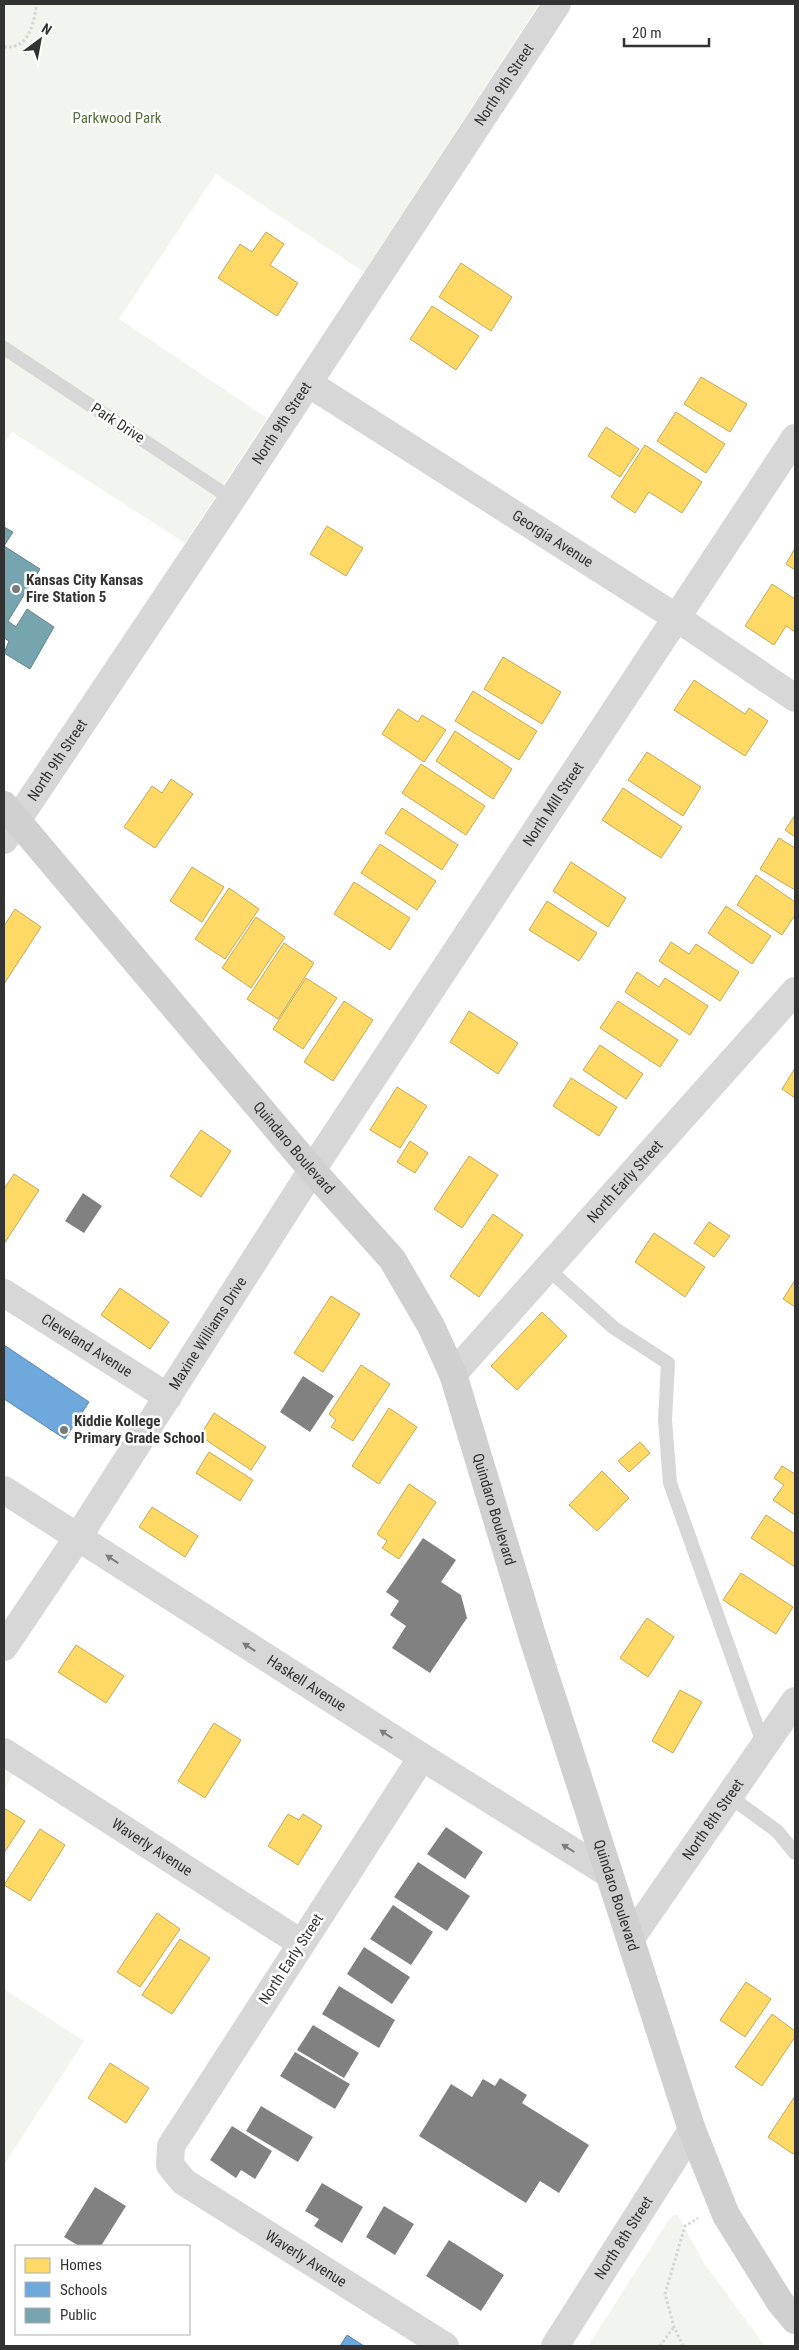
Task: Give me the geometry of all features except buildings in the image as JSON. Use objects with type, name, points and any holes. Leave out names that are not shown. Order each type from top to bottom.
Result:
[{"type":"main road","name":"Quindaro Boulevard","points":[[8,822],[392,1259],[431,1326],[453,1374],[532,1635],[692,2130],[726,2214],[780,2302],[795,2320]]},
{"type":"street","name":"North 9th Street","points":[[8,822],[232,499],[557,4]]},
{"type":"street","name":"Georgia Avenue","points":[[308,382],[677,618],[795,698]]},
{"type":"street","name":"North Mill Street","points":[[312,1170],[795,438]]},
{"type":"street","name":"North Early Street","points":[[453,1374],[795,991]]},
{"type":"street","name":"Maxine Williams Drive","points":[[4,1647],[78,1537],[312,1170]]},
{"type":"street","name":"Cleveland Avenue","points":[[4,1293],[168,1397]]},
{"type":"street","name":"Haskell Avenue","points":[[4,1490],[609,1874]]},
{"type":"street","name":"North 8th Street","points":[[631,1938],[795,1701]]},
{"type":"street","name":"Waverly Avenue","points":[[4,1752],[301,1943]]},
{"type":"street","name":"North Early Street","points":[[170,2165],[171,2146],[422,1757]]},
{"type":"street","name":"North 8th Street","points":[[555,2346],[692,2130]]},
{"type":"street","name":"Waverly Avenue","points":[[170,2165],[184,2182],[445,2346]]},
{"type":"lane","name":"Park Drive","points":[[4,348],[232,499]]},
{"type":"lane","points":[[547,1268],[614,1328],[668,1363],[665,1420],[670,1483],[764,1746]]},
{"type":"lane","points":[[729,1796],[776,1831],[795,1853]]},
{"type":"path","points":[[4,47],[12,47],[25,41],[32,30],[38,4]]},
{"type":"path","points":[[683,2346],[674,2327],[665,2294],[685,2226]]},
{"type":"path","points":[[660,2346],[674,2327]]},
{"type":"green space","name":"Parkwood Park","points":[[4,4],[539,4],[364,272],[216,174],[119,319],[267,418],[185,543],[12,432],[4,444]]},
{"type":"green space","points":[[4,1768],[13,1774],[4,1790]]},
{"type":"green space","points":[[4,1989],[84,2041],[4,2165]]},
{"type":"green space","points":[[678,2215],[704,2263],[765,2346],[588,2346],[670,2218]]},
{"type":"place","name":"Kansas City Kansas Fire Station 5","points":[[16,589]]},
{"type":"place","name":"Kiddie Kollege Primary Grade School","points":[[64,1430]]}]
